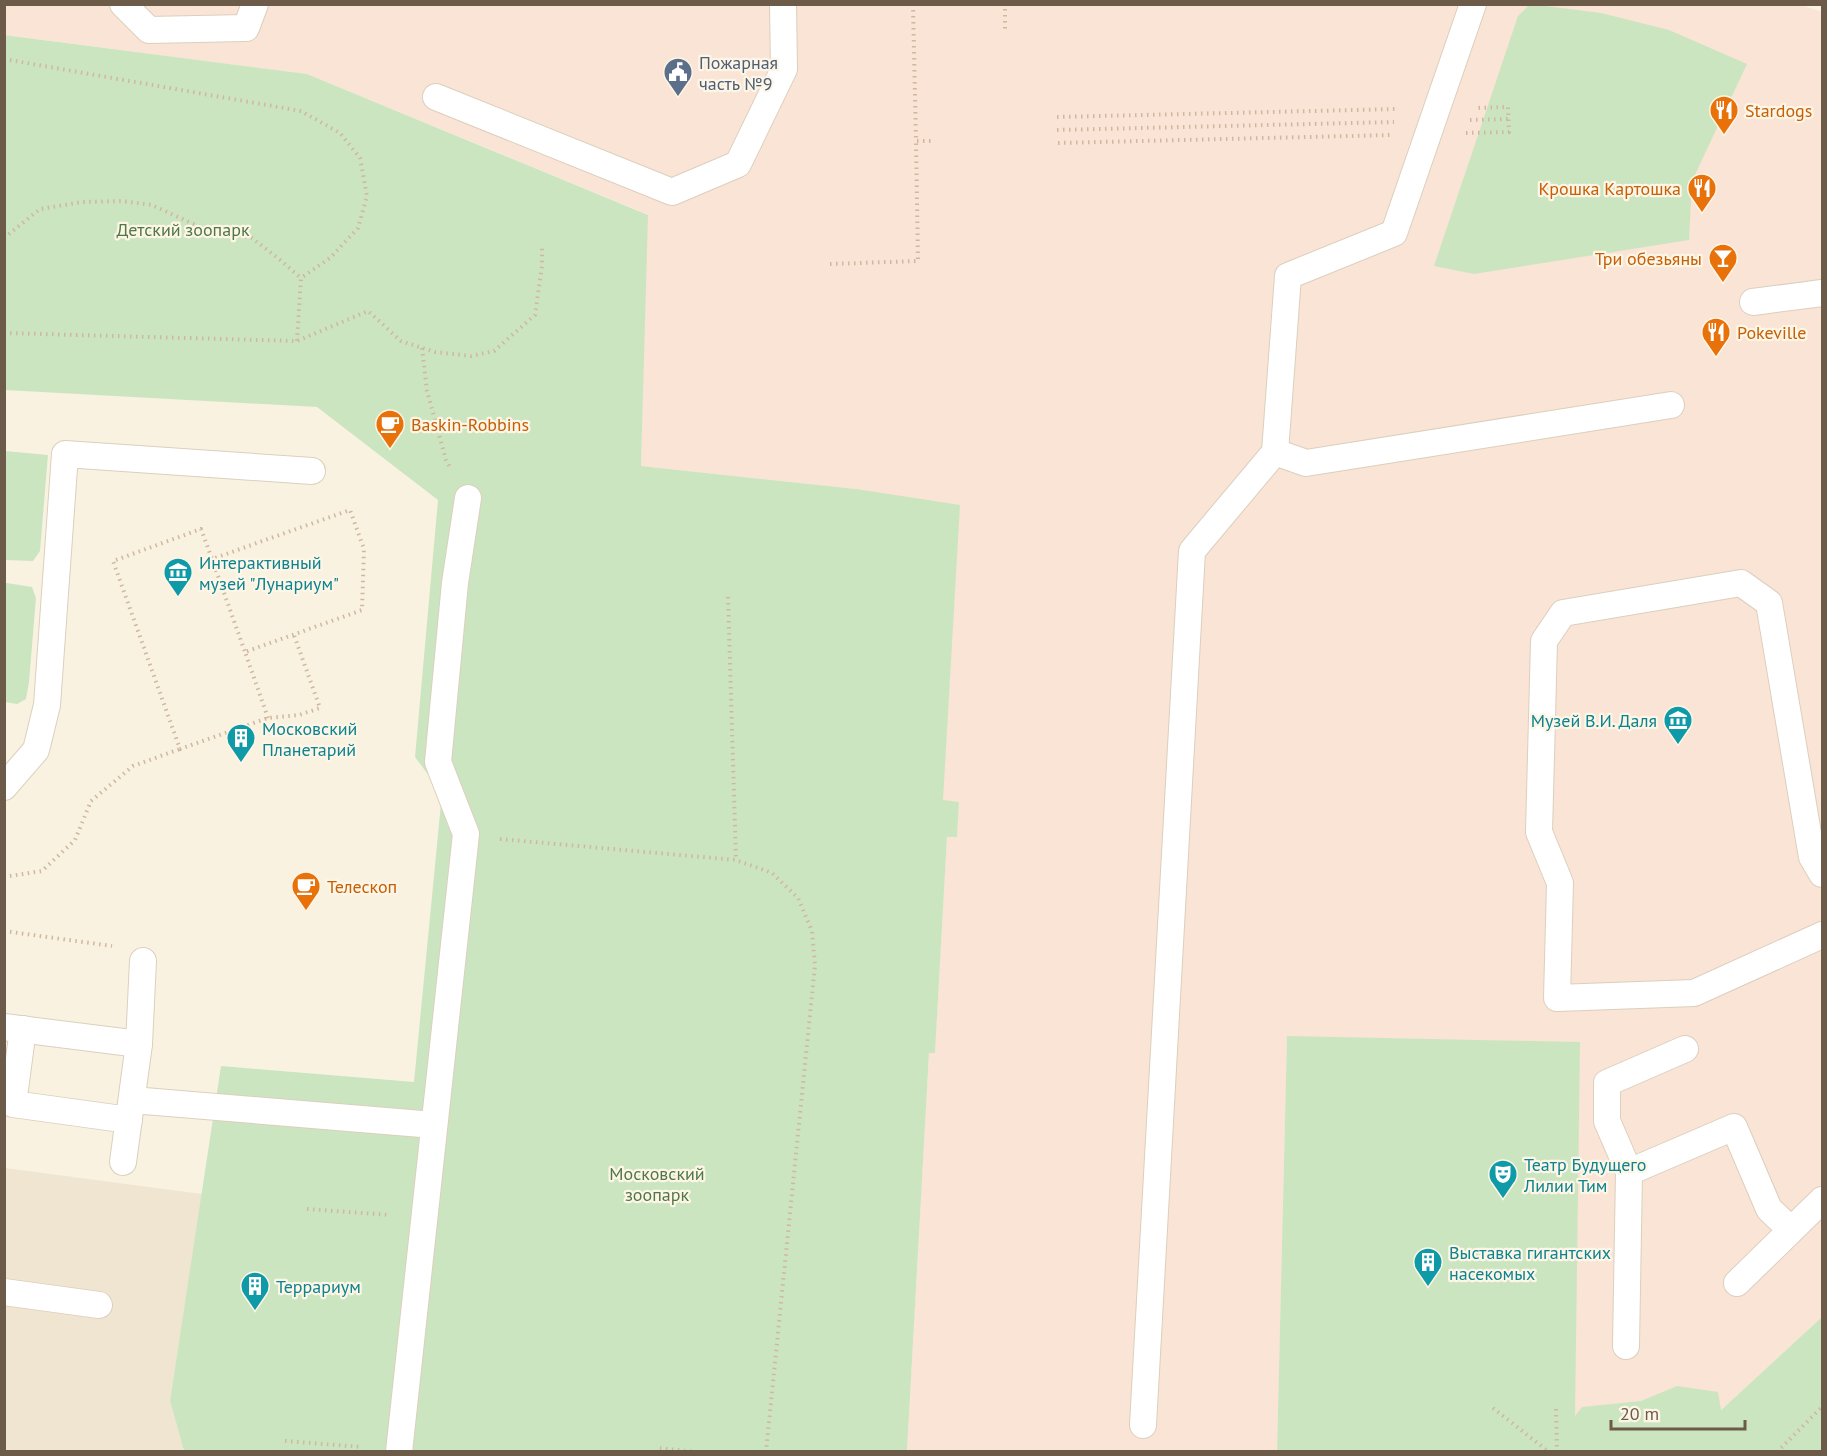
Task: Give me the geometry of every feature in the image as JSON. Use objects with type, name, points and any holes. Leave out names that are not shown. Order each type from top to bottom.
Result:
[{"type":"lane","points":[[123,4],[149,30],[246,28],[255,4]]},
{"type":"lane","points":[[436,97],[672,192],[738,164],[784,69],[783,4]]},
{"type":"lane","points":[[1143,1425],[1192,551],[1275,452],[1288,276],[1394,233],[1473,4]]},
{"type":"lane","points":[[1754,302],[1822,293]]},
{"type":"lane","points":[[1275,452],[1306,463],[1671,405]]},
{"type":"lane","points":[[4,787],[36,750],[47,705],[65,453],[312,471]]},
{"type":"lane","points":[[399,1451],[466,834],[438,762],[455,583],[468,498]]},
{"type":"lane","points":[[1822,874],[1812,857],[1769,603],[1741,583],[1563,613],[1544,641],[1539,832],[1560,883],[1557,998],[1694,993],[1822,935]]},
{"type":"lane","points":[[123,1162],[139,1044],[143,961]]},
{"type":"lane","points":[[139,1044],[14,1028],[13,1104],[435,1125]]},
{"type":"lane","points":[[1626,1346],[1629,1172],[1607,1121],[1607,1083],[1685,1049]]},
{"type":"lane","points":[[1629,1172],[1734,1127],[1769,1209],[1791,1230]]},
{"type":"lane","points":[[1737,1283],[1822,1200]]},
{"type":"lane","points":[[4,1292],[99,1305]]},
{"type":"path","points":[[830,264],[918,261],[913,4]]},
{"type":"path","points":[[1005,9],[1005,31]]},
{"type":"path","points":[[4,59],[301,111],[340,133],[360,158],[367,196],[358,228],[330,258],[301,278]]},
{"type":"path","points":[[1461,133],[1509,132],[1508,107],[1473,108]]},
{"type":"path","points":[[1057,117],[1402,109]]},
{"type":"path","points":[[1461,120],[1509,119]]},
{"type":"path","points":[[1057,130],[1402,122]]},
{"type":"path","points":[[1058,143],[1402,134]]},
{"type":"path","points":[[916,141],[935,141]]},
{"type":"path","points":[[4,238],[39,209],[82,202],[121,201],[152,205],[202,228],[252,238],[301,278]]},
{"type":"path","points":[[4,333],[297,341],[368,312],[401,341],[435,352],[471,356],[494,351],[535,315],[542,266],[542,246]]},
{"type":"path","points":[[297,341],[301,278]]},
{"type":"path","points":[[422,348],[427,391],[446,460],[468,498]]},
{"type":"path","points":[[212,559],[350,510],[364,549],[362,610],[245,652]]},
{"type":"path","points":[[180,749],[113,561],[201,529],[268,718]]},
{"type":"path","points":[[728,597],[736,860]]},
{"type":"path","points":[[4,877],[42,870],[75,840],[91,801],[133,766],[268,718],[298,715],[320,708],[294,635]]},
{"type":"path","points":[[466,834],[736,860],[772,873],[798,898],[813,931],[815,965],[766,1452]]},
{"type":"path","points":[[4,931],[108,945],[143,961]]},
{"type":"path","points":[[307,1209],[424,1218]]},
{"type":"path","points":[[1776,1452],[1822,1407]]},
{"type":"path","points":[[1493,1408],[1549,1452]]},
{"type":"path","points":[[1556,1409],[1557,1452]]},
{"type":"path","points":[[285,1441],[399,1451]]},
{"type":"path","points":[[657,1452],[658,1448],[696,1452]]},
{"type":"shaded area","points":[[5,4],[1797,4],[1822,12],[1822,1317],[1676,1451],[1575,1451],[1287,1036],[1277,1451],[907,1451],[929,1053],[935,1053],[947,836],[957,836],[959,802],[943,801],[856,489],[641,466],[647,214],[307,74],[5,35]]},
{"type":"shaded area","points":[[5,1168],[202,1194],[170,1401],[184,1451],[5,1452]]},
{"type":"green space","points":[[1530,4],[1601,13],[1669,30],[1747,64],[1692,181],[1689,240],[1474,274],[1434,266],[1518,16]]},
{"type":"green space","name":"Московский зоопарк","points":[[4,35],[307,74],[648,215],[641,466],[856,489],[960,505],[943,800],[959,802],[957,837],[947,837],[935,1053],[929,1053],[907,1451],[184,1451],[170,1401],[221,1066],[414,1082],[442,793],[415,757],[438,500],[317,407],[5,390]]},
{"type":"green space","points":[[5,451],[48,455],[40,551],[33,561],[5,560]]},
{"type":"green space","points":[[4,584],[32,587],[36,598],[26,699],[17,704],[5,702]]},
{"type":"green space","points":[[1287,1036],[1580,1042],[1575,1416],[1582,1407],[1641,1401],[1677,1386],[1718,1392],[1721,1410],[1822,1317],[1822,1451],[1277,1451]]},
{"type":"place","name":"Пожарная часть №9","points":[[678,98]]},
{"type":"place","name":"Stardogs","points":[[1724,136]]},
{"type":"place","name":"Крошка Картошка","points":[[1702,214]]},
{"type":"place","name":"Три обезьяны","points":[[1723,284]]},
{"type":"place","name":"Pokeville","points":[[1716,358]]},
{"type":"place","name":"Baskin-Robbins","points":[[390,450]]},
{"type":"place","name":"Интерактивный музей \"Лунариум\"","points":[[178,598]]},
{"type":"place","name":"Музей В.И. Даля","points":[[1678,746]]},
{"type":"place","name":"Московский Планетарий","points":[[241,764]]},
{"type":"place","name":"Телескоп","points":[[306,912]]},
{"type":"place","name":"Театр Будущего Лилии Тим","points":[[1503,1200]]},
{"type":"place","name":"Выставка гигантских насекомых","points":[[1428,1288]]},
{"type":"place","name":"Террариум","points":[[255,1312]]},
{"type":"park label","name":"Детский зоопарк","points":[[183,229]]}]
